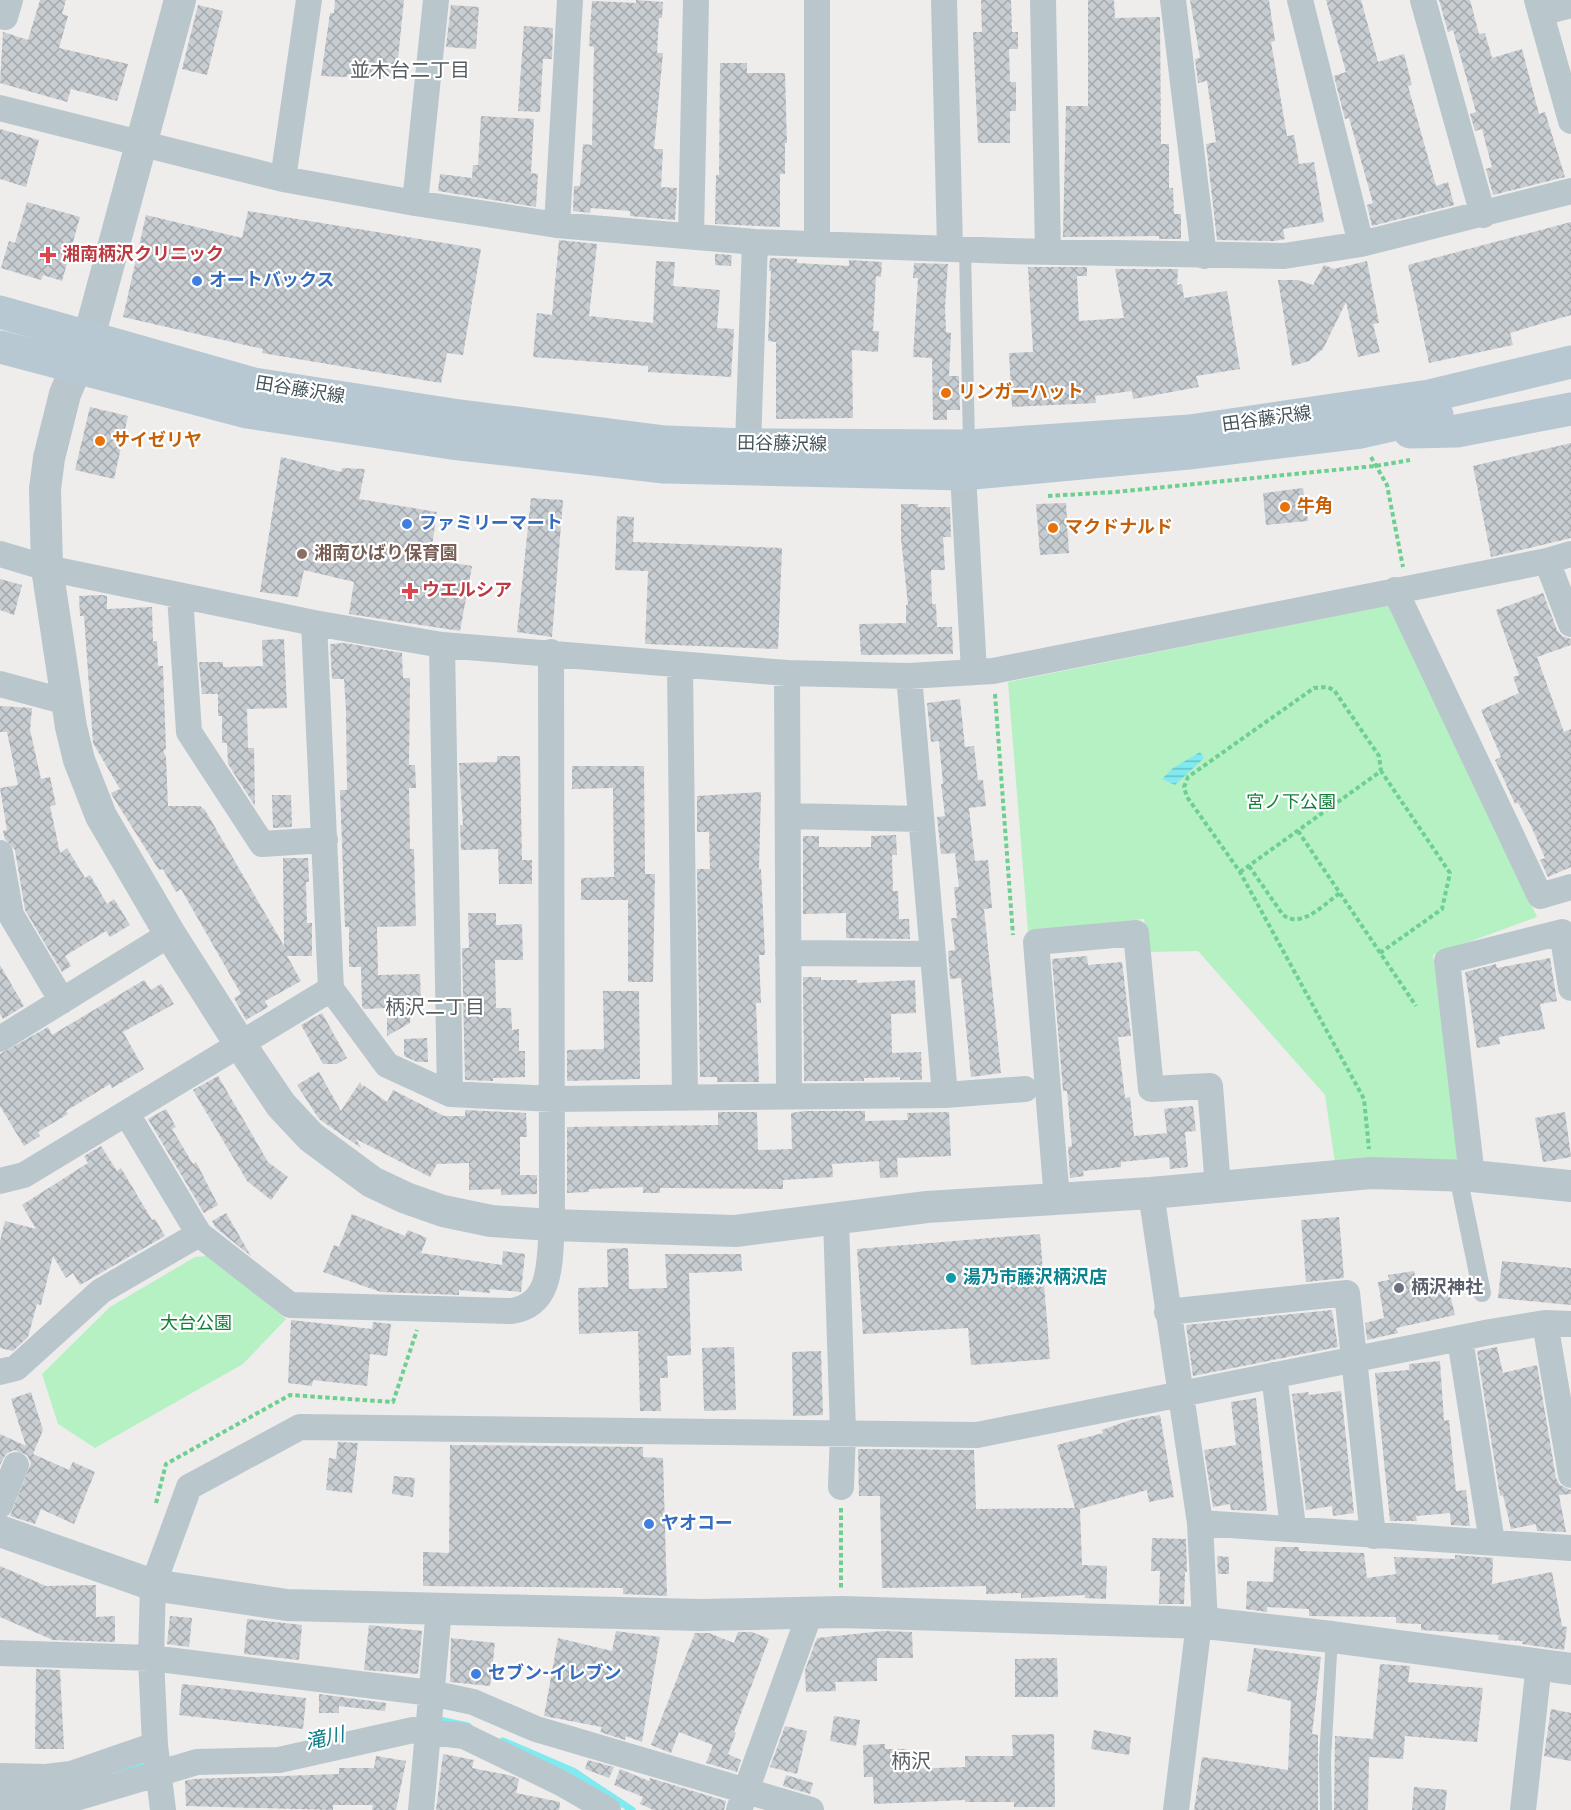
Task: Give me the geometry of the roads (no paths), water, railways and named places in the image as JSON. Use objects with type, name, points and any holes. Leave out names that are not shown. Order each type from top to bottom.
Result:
[{"type":"main road","name":"田谷藤沢線","points":[[0,312],[254,384],[453,415],[665,442],[748,445],[966,460],[1190,431],[1429,396],[1571,362]]},
{"type":"main road","points":[[1320,413],[1571,340]]},
{"type":"main road","name":"田谷藤沢線","points":[[0,347],[247,412],[451,443],[663,466],[1189,453],[1361,432],[1571,386]]},
{"type":"main road","points":[[1361,432],[1457,431],[1571,410]]},
{"type":"street","points":[[0,16],[5,17],[10,0]]},
{"type":"street","points":[[180,0],[89,337],[65,394],[49,458],[45,511],[47,568],[67,702],[79,760],[101,816],[170,934],[240,1044],[281,1105],[311,1137],[372,1182],[443,1211],[491,1221],[552,1225],[735,1231],[927,1207],[1151,1193],[1371,1173],[1465,1176],[1571,1186]]},
{"type":"street","points":[[283,178],[309,0]]},
{"type":"street","points":[[415,203],[436,0]]},
{"type":"street","points":[[557,225],[570,0]]},
{"type":"street","points":[[692,236],[696,0]]},
{"type":"street","points":[[817,0],[817,244]]},
{"type":"street","points":[[944,0],[958,248]]},
{"type":"street","points":[[1043,0],[1048,252]]},
{"type":"street","points":[[1173,0],[1204,256]]},
{"type":"street","points":[[1300,0],[1361,244]]},
{"type":"street","points":[[1423,0],[1483,215]]},
{"type":"street","points":[[1571,5],[1539,6],[1571,121]]},
{"type":"street","points":[[0,108],[283,178],[415,203],[557,225],[755,242],[1048,252],[1284,256],[1361,244],[1571,191]]},
{"type":"street","points":[[748,445],[755,242]]},
{"type":"street","points":[[966,460],[974,671]]},
{"type":"street","points":[[0,554],[47,568],[180,596],[314,623],[442,645],[787,672],[909,676],[993,671],[1559,558],[1571,624]]},
{"type":"street","points":[[1401,589],[1540,896],[1571,887]]},
{"type":"street","points":[[180,596],[189,732],[262,844],[325,840]]},
{"type":"street","points":[[314,623],[331,989],[387,1065],[450,1095],[554,1099],[945,1095],[1025,1089]]},
{"type":"street","points":[[442,645],[450,1095]]},
{"type":"street","points":[[127,1114],[198,1234],[290,1305],[512,1311],[533,1304],[542,1294],[546,1279],[552,1225],[554,1099],[551,652]]},
{"type":"street","points":[[680,665],[685,1098]]},
{"type":"street","points":[[787,672],[789,1096]]},
{"type":"street","points":[[909,676],[945,1095]]},
{"type":"street","points":[[0,684],[67,702]]},
{"type":"street","points":[[788,816],[921,819]]},
{"type":"street","points":[[0,853],[11,915],[62,1001]]},
{"type":"street","points":[[1482,1293],[1465,1176],[1447,961],[1562,932],[1571,988]]},
{"type":"street","points":[[1057,1200],[1036,942],[1136,933],[1151,1089],[1210,1086],[1218,1187]]},
{"type":"street","points":[[0,1039],[170,934]]},
{"type":"street","points":[[788,953],[933,954]]},
{"type":"street","points":[[0,1181],[24,1175],[331,989]]},
{"type":"street","points":[[1151,1193],[1200,1523],[1202,1623],[1176,1810]]},
{"type":"street","points":[[836,1220],[843,1432],[841,1487]]},
{"type":"street","points":[[0,1372],[16,1368],[101,1291],[198,1234]]},
{"type":"street","points":[[1167,1312],[1347,1293],[1373,1536]]},
{"type":"street","points":[[1545,1323],[1571,1475]]},
{"type":"street","points":[[163,1810],[155,1744],[151,1658],[153,1585],[189,1487],[300,1427],[977,1435],[1545,1323],[1571,1324]]},
{"type":"street","points":[[1460,1339],[1492,1542]]},
{"type":"street","points":[[1274,1375],[1293,1527]]},
{"type":"street","points":[[0,1505],[16,1465]]},
{"type":"street","points":[[1200,1523],[1293,1527],[1373,1536],[1571,1548]]},
{"type":"street","points":[[0,1531],[153,1585],[287,1605],[700,1615],[841,1612],[1202,1623],[1332,1637],[1571,1669]]},
{"type":"street","points":[[421,1810],[439,1609]]},
{"type":"street","points":[[742,1799],[810,1613]]},
{"type":"street","points":[[0,1653],[151,1658],[431,1693],[473,1702],[536,1729],[742,1799],[811,1810]]},
{"type":"street","points":[[1523,1810],[1539,1664]]},
{"type":"street","points":[[0,1801],[52,1802],[76,1798],[197,1762],[279,1760],[413,1730],[464,1736],[561,1783],[608,1810]]},
{"type":"street","points":[[0,1776],[46,1777],[71,1774],[155,1744]]},
{"type":"lane","points":[[958,248],[966,460]]},
{"type":"lane","points":[[1326,1810],[1325,1759],[1332,1637]]},
{"type":"water","points":[[1200,752],[1204,758],[1175,785],[1162,779],[1173,768]]},
{"type":"waterway","name":"滝川","points":[[435,1719],[468,1726]]},
{"type":"waterway","name":"滝川","points":[[503,1741],[573,1771],[632,1810]]},
{"type":"waterway","name":"滝川","points":[[120,1772],[152,1761]]},
{"type":"place","name":"湘南柄沢クリニック","points":[[48,255]]},
{"type":"place","name":"オートバックス","points":[[197,281]]},
{"type":"place","name":"リンガーハット","points":[[946,393]]},
{"type":"place","name":"サイゼリヤ","points":[[100,441]]},
{"type":"place","name":"牛角","points":[[1285,507]]},
{"type":"place","name":"ファミリーマート","points":[[407,524]]},
{"type":"place","name":"マクドナルド","points":[[1053,528]]},
{"type":"place","name":"湘南ひばり保育園","points":[[302,554]]},
{"type":"place","name":"ウエルシア","points":[[410,591]]},
{"type":"place","name":"湯乃市藤沢柄沢店","points":[[951,1278]]},
{"type":"place","name":"柄沢神社","points":[[1399,1288]]},
{"type":"place","name":"ヤオコー","points":[[649,1524]]},
{"type":"place","name":"セブン-イレブン","points":[[476,1674]]},
{"type":"district","name":"並木台二丁目","points":[[410,72]]},
{"type":"district","name":"柄沢二丁目","points":[[435,1009]]},
{"type":"district","name":"柄沢","points":[[911,1763]]},
{"type":"park label","name":"宮ノ下公園","points":[[1291,803]]},
{"type":"park label","name":"大台公園","points":[[196,1324]]}]
